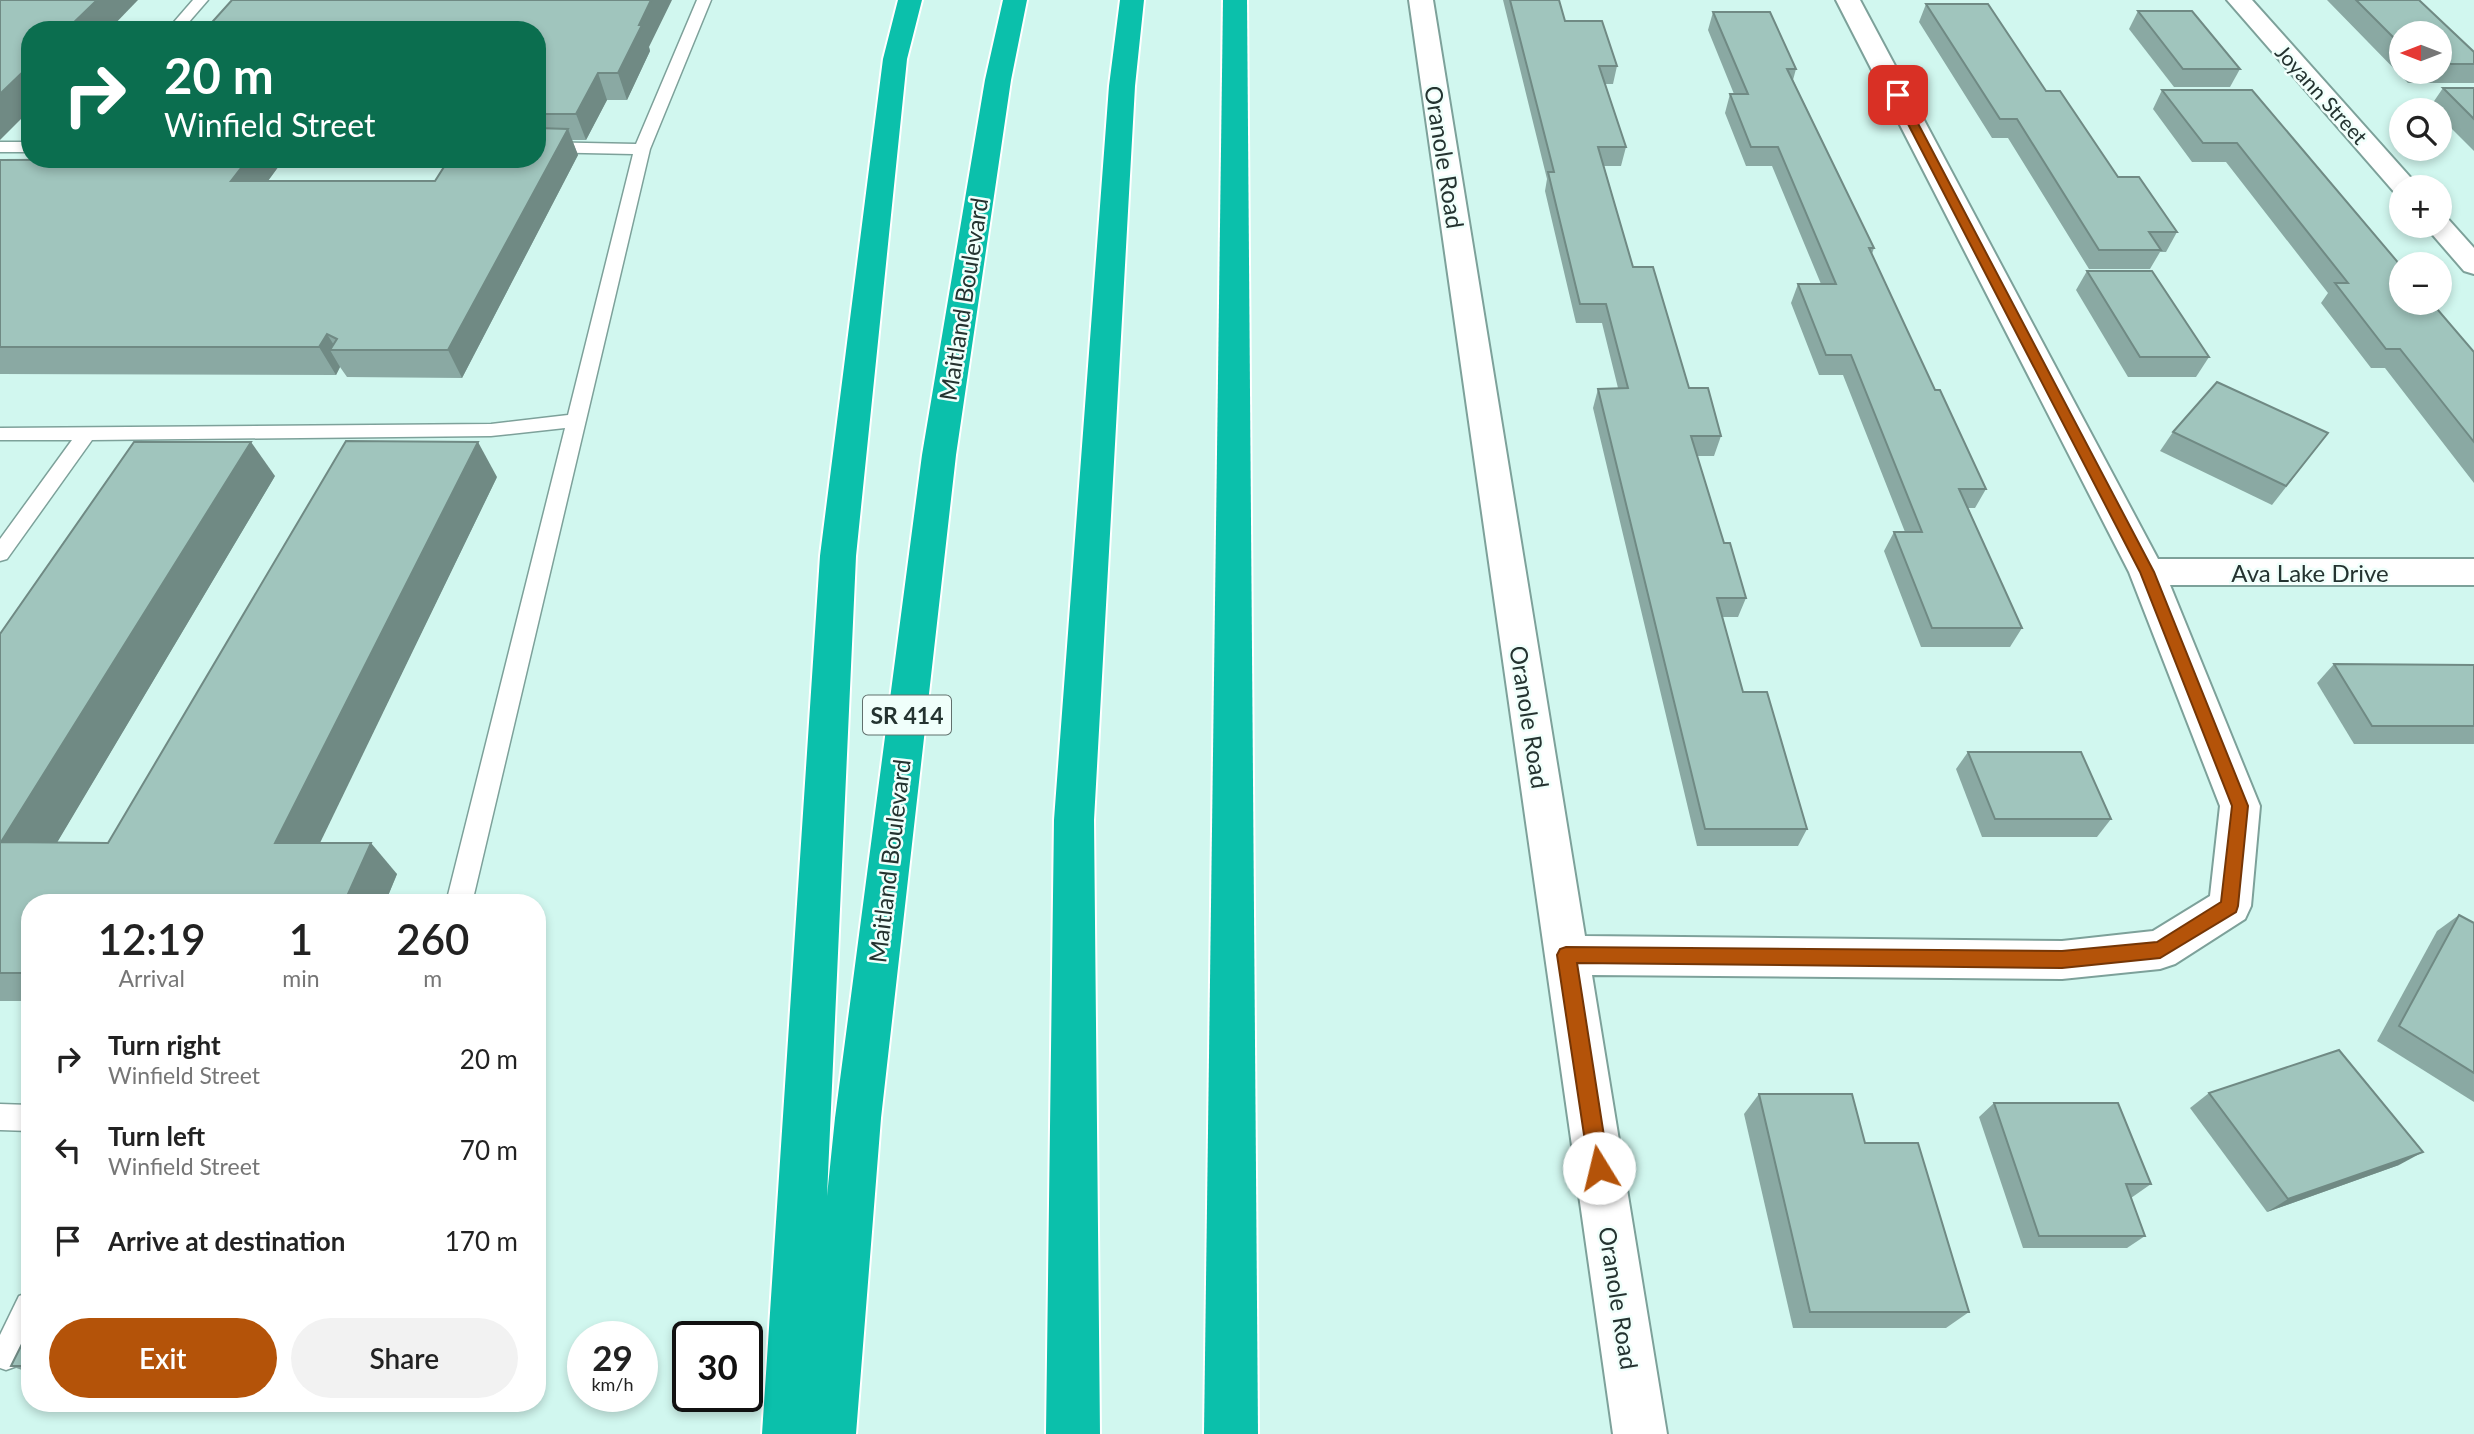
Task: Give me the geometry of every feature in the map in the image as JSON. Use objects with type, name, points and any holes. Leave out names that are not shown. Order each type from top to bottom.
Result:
[{"type":"highway","points":[[789,1434],[838,556],[895,59],[910,0]]},
{"type":"highway","name":"Maitland Boulevard","points":[[829,1434],[858,1118],[939,455],[998,80],[1016,0]]},
{"type":"highway","points":[[1073,1434],[1074,820],[1122,86],[1132,0]]},
{"type":"highway","points":[[1231,1434],[1235,0]]},
{"type":"street","name":"Oranole Road","points":[[1421,0],[1640,1434]]},
{"type":"street","points":[[1566,955],[2062,960],[2160,950],[2230,906],[2240,806],[2147,572],[1848,0]]},
{"type":"street","name":"Joyann Street","points":[[2239,0],[2394,175]]},
{"type":"street","points":[[2450,238],[2474,265]]},
{"type":"street","name":"Ava Lake Drive","points":[[2147,572],[2474,572]]},
{"type":"lane","points":[[182,21],[201,0]]},
{"type":"lane","points":[[461,894],[642,149],[704,0]]},
{"type":"lane","points":[[0,147],[21,147]]},
{"type":"lane","points":[[546,147],[642,149]]},
{"type":"lane","points":[[0,434],[491,430],[576,420]]},
{"type":"lane","points":[[0,554],[86,434]]},
{"type":"lane","points":[[0,1117],[21,1118]]},
{"type":"lane","points":[[6,1354],[21,1325]]},
{"type":"building","points":[[0,0],[97,0],[75,21],[21,21],[21,74],[0,94]]},
{"type":"building","points":[[232,0],[651,0],[618,73],[598,73],[576,114],[546,114],[546,21],[213,21]]},
{"type":"building","points":[[1510,0],[1559,0],[1565,21],[1602,21],[1617,66],[1599,66],[1626,147],[1598,147],[1633,267],[1653,267],[1689,388],[1708,388],[1721,436],[1691,436],[1724,543],[1730,543],[1746,598],[1717,598],[1743,692],[1767,692],[1807,829],[1705,829],[1598,389],[1628,388],[1606,304],[1580,304],[1548,172],[1554,172]]},
{"type":"building","points":[[2356,0],[2419,0],[2441,21],[2389,21],[2389,33]]},
{"type":"building","points":[[1926,4],[1988,4],[2046,91],[2060,91],[2118,177],[2139,177],[2177,232],[2149,232],[2161,250],[2099,250],[2017,119],[2000,119]]},
{"type":"building","points":[[2138,11],[2192,11],[2240,69],[2183,69]]},
{"type":"building","points":[[1713,12],[1770,12],[1796,69],[1787,69],[1874,248],[1869,248],[1935,390],[1940,390],[1986,489],[1959,489],[2022,628],[1932,628],[1894,532],[1922,532],[1851,355],[1826,355],[1798,284],[1836,284],[1778,147],[1751,147],[1730,94],[1748,94]]},
{"type":"building","points":[[2452,31],[2474,52],[2474,64],[2452,64]]},
{"type":"building","points":[[2443,88],[2474,88],[2474,119]]},
{"type":"building","points":[[2162,90],[2252,90],[2389,252],[2389,315],[2442,315],[2474,352],[2474,442],[2400,349],[2386,349],[2335,283],[2348,283],[2237,143],[2203,143]]},
{"type":"building","points":[[546,128],[568,129],[448,350],[330,350],[337,339],[327,334],[319,347],[0,347],[0,160],[21,160],[21,168],[241,168],[231,181],[435,181],[443,168],[546,168]]},
{"type":"building","points":[[2087,271],[2152,271],[2209,357],[2140,357]]},
{"type":"building","points":[[2217,382],[2328,433],[2286,486],[2173,432]]},
{"type":"building","points":[[346,441],[478,442],[275,843],[371,843],[348,894],[21,894],[21,973],[0,973],[0,634],[134,442],[251,442],[1,842],[108,843]]},
{"type":"building","points":[[2334,664],[2474,665],[2474,726],[2372,726]]},
{"type":"building","points":[[1968,752],[2081,752],[2111,819],[1995,819]]},
{"type":"building","points":[[2459,915],[2474,923],[2474,1073],[2399,1026]]},
{"type":"building","points":[[2339,1050],[2423,1152],[2288,1199],[2209,1093]]},
{"type":"building","points":[[1759,1094],[1852,1094],[1865,1143],[1918,1143],[1969,1312],[1810,1312]]},
{"type":"building","points":[[1994,1103],[2118,1103],[2151,1184],[2126,1184],[2145,1236],[2039,1236]]},
{"type":"building","points":[[21,1346],[21,1366],[11,1366]]},
{"type":"route","points":[[1599,1168],[1566,955],[2062,960],[2160,950],[2230,906],[2240,806],[2147,572],[1898,95]]}]
